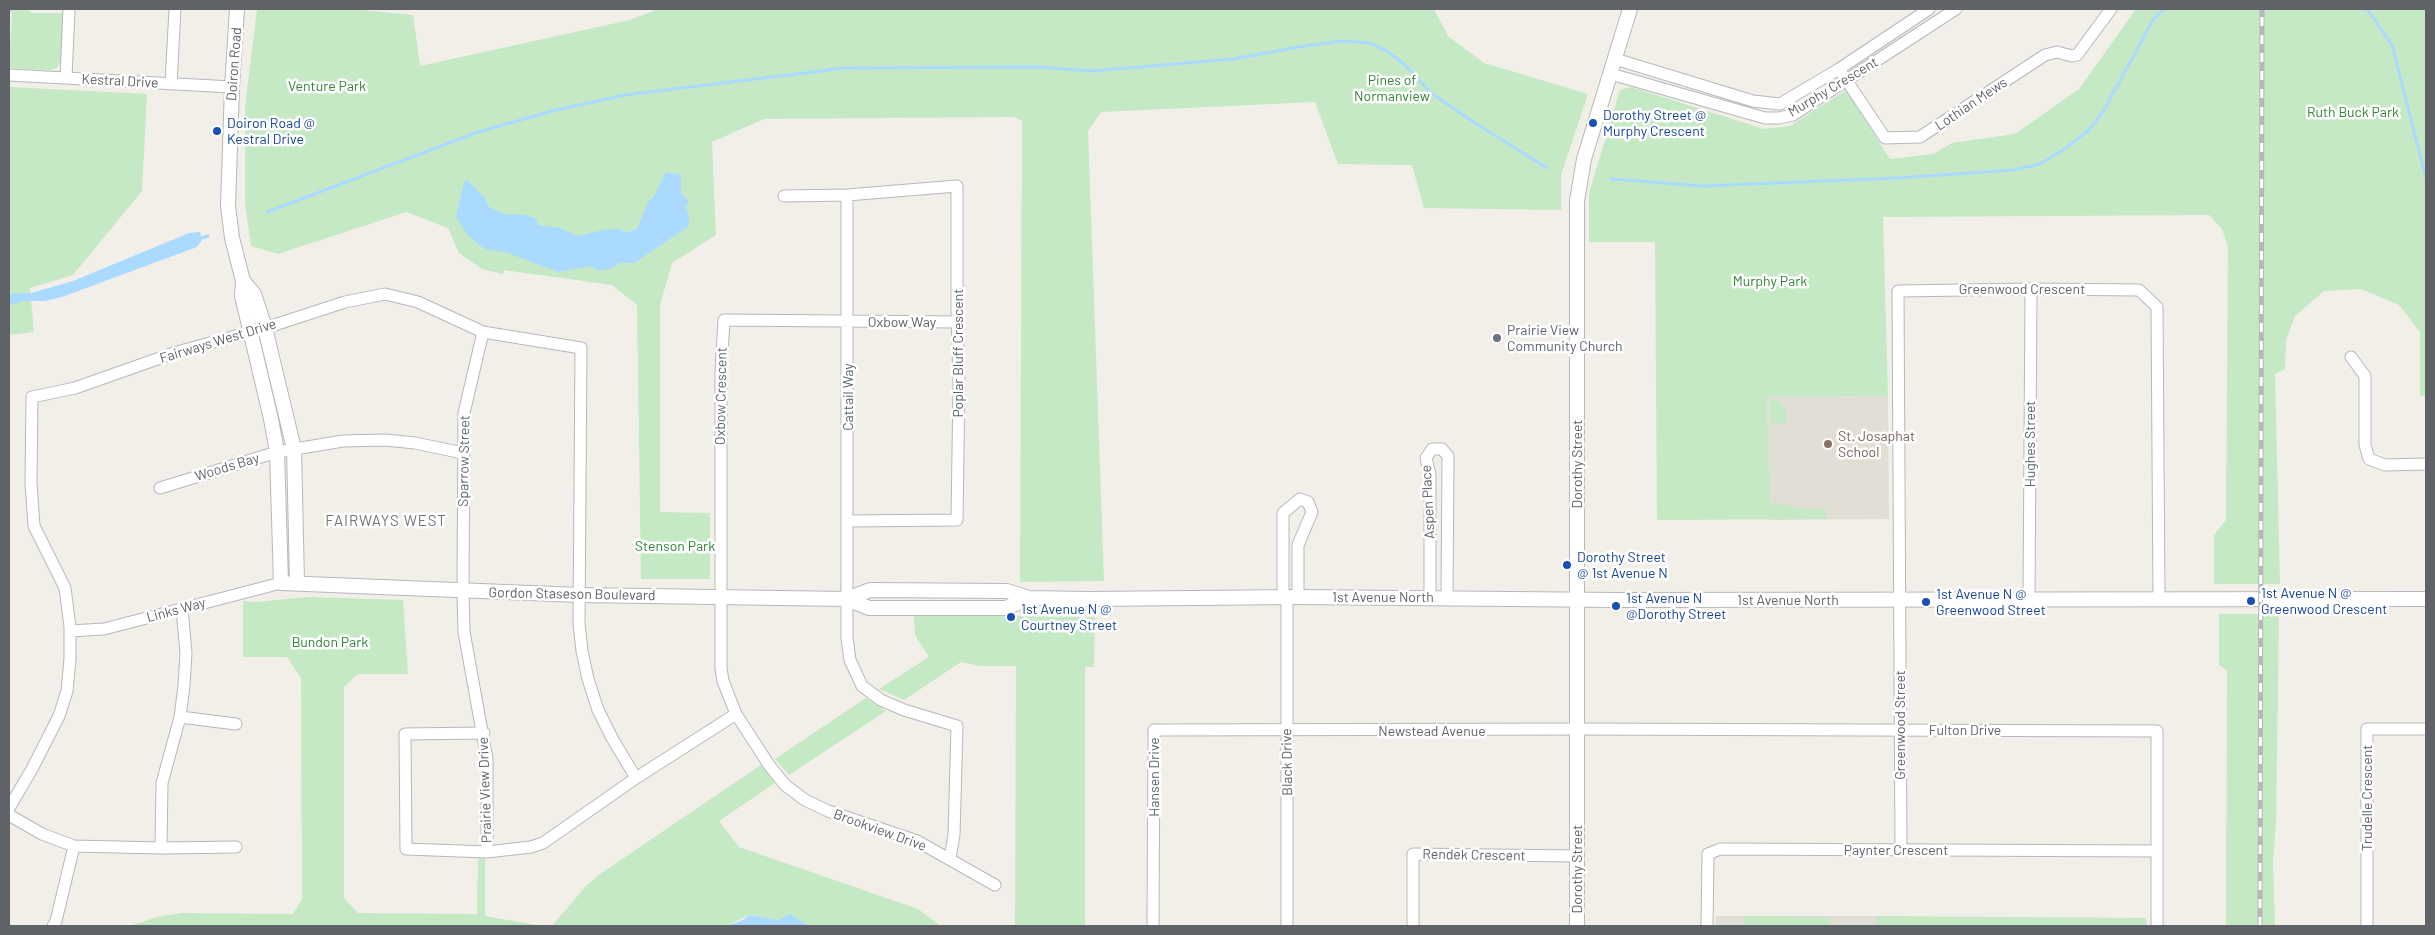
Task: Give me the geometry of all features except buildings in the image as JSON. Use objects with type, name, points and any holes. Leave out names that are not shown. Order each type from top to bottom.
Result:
[{"type":"street","points":[[66,78],[69,9]]},
{"type":"street","points":[[171,84],[175,9]]},
{"type":"street","name":"Doiron Road","points":[[237,9],[228,206],[232,238],[243,281]]},
{"type":"street","name":"Dorothy Street","points":[[1577,926],[1577,201],[1584,159],[1630,9]]},
{"type":"street","name":"Murphy Crescent","points":[[1615,59],[1768,105],[1780,104],[1839,69],[1930,9]]},
{"type":"street","name":"Murphy Crescent","points":[[1611,74],[1765,118],[1779,118],[1793,115],[1956,9]]},
{"type":"street","name":"Lothian Mews","points":[[1839,69],[1885,138],[1920,137],[2045,55],[2057,52],[2072,56],[2077,55],[2111,9]]},
{"type":"street","name":"Kestral Drive","points":[[9,75],[232,87]]},
{"type":"street","name":"Poplar Bluff Crescent","points":[[847,195],[958,186],[957,322],[959,384],[958,520],[848,521]]},
{"type":"street","points":[[784,196],[847,195]]},
{"type":"street","name":"Cattail Way","points":[[847,195],[847,599]]},
{"type":"street","points":[[243,281],[254,294],[265,328],[294,449],[297,583]]},
{"type":"street","points":[[243,281],[242,296],[277,452],[281,584]]},
{"type":"street","name":"Hughes Street","points":[[2029,599],[2031,288]]},
{"type":"street","name":"Greenwood Crescent","points":[[1900,599],[1898,291],[2031,288],[2139,290],[2157,307],[2159,599]]},
{"type":"street","name":"Fairways West Drive","points":[[9,808],[32,769],[59,716],[67,691],[70,631],[65,588],[34,526],[31,483],[32,397],[75,388],[177,352],[265,328],[345,302],[385,294],[418,302],[483,332],[581,348],[580,595]]},
{"type":"street","name":"Oxbow Crescent","points":[[720,596],[721,371],[724,320],[848,322]]},
{"type":"street","name":"Oxbow Way","points":[[848,322],[957,322]]},
{"type":"street","name":"Sparrow Street","points":[[463,592],[464,413],[483,332]]},
{"type":"street","points":[[2351,357],[2365,376],[2365,445],[2369,459],[2385,465],[2426,464]]},
{"type":"street","name":"Woods Bay","points":[[160,488],[277,452],[343,441],[386,440],[415,443],[463,453]]},
{"type":"street","name":"Aspen Place","points":[[1430,597],[1430,476],[1426,458],[1432,449],[1442,449],[1448,456],[1448,597]]},
{"type":"street","points":[[1300,499],[1308,502],[1312,512],[1298,545],[1289,597],[1283,513],[1300,499]]},
{"type":"street","name":"Gordon Staseson Boulevard","points":[[281,584],[297,583],[463,592],[847,599],[870,590],[1007,590],[1029,598]]},
{"type":"street","name":"Links Way","points":[[70,631],[104,629],[281,584]]},
{"type":"street","name":"Prairie View Drive","points":[[463,592],[464,632],[471,682],[484,733],[487,759],[487,852],[531,847],[543,842],[636,778],[736,714]]},
{"type":"street","points":[[580,595],[579,624],[588,679],[605,724],[636,778]]},
{"type":"street","name":"Brookview Drive","points":[[720,596],[722,674],[728,697],[736,714],[786,785],[805,800],[828,812],[917,841],[995,885]]},
{"type":"street","name":"Black Drive","points":[[1287,926],[1289,597]]},
{"type":"street","name":"1st Avenue North","points":[[1029,598],[1448,597],[1578,600],[2426,599]]},
{"type":"street","points":[[847,599],[847,638],[850,660],[862,686],[881,700],[904,710],[957,726],[954,835],[950,858]]},
{"type":"street","name":"Greenwood Street","points":[[1900,599],[1901,850]]},
{"type":"street","points":[[161,848],[162,783],[180,717],[184,686],[186,653],[182,608]]},
{"type":"street","points":[[180,717],[236,724]]},
{"type":"street","name":"Trudelle Crescent","points":[[2367,926],[2367,729],[2426,729]]},
{"type":"street","name":"Hansen Drive","points":[[1153,926],[1154,730],[1287,731]]},
{"type":"street","name":"Newstead Avenue","points":[[1287,731],[1577,730]]},
{"type":"street","name":"Fulton Drive","points":[[1577,730],[2157,730],[2157,926]]},
{"type":"street","points":[[484,733],[405,734],[406,849],[487,852]]},
{"type":"street","points":[[9,815],[42,834],[74,846],[236,847]]},
{"type":"street","points":[[53,926],[56,921],[74,846]]},
{"type":"street","name":"Paynter Crescent","points":[[1707,926],[1708,854],[1720,849],[2157,851]]},
{"type":"street","name":"Rendek Crescent","points":[[1413,926],[1413,854],[1577,856]]},
{"type":"shaded area","name":"St. Josaphat School","points":[[1888,396],[1889,519],[1770,520],[1767,397]]},
{"type":"shaded area","points":[[1716,916],[1877,916],[1877,926],[1716,926]]},
{"type":"green space","points":[[9,9],[28,9],[32,13],[63,13],[61,60],[57,68],[50,70],[9,68],[12,13],[9,12]]},
{"type":"green space","points":[[257,9],[353,9],[413,15],[420,66],[630,20],[658,9],[1434,9],[1448,36],[1484,63],[1588,94],[1561,175],[1561,210],[1424,208],[1412,165],[1338,164],[1315,102],[1101,112],[1088,131],[1104,581],[1020,582],[1022,121],[1014,117],[764,119],[712,142],[716,235],[672,263],[660,305],[660,512],[710,513],[710,579],[641,579],[637,305],[612,285],[504,270],[503,274],[482,269],[459,253],[448,228],[406,212],[278,254],[251,246],[245,203],[245,106]]},
{"type":"green space","name":"Murphy Park","points":[[2136,9],[2426,9],[2426,396],[2420,396],[2420,332],[2399,305],[2361,289],[2324,291],[2295,316],[2286,340],[2285,369],[2275,374],[2280,584],[2214,584],[2214,535],[2226,520],[2228,247],[2222,229],[2209,215],[1883,217],[1888,396],[1767,397],[1770,506],[1774,502],[1799,508],[1826,509],[1826,519],[1657,520],[1655,242],[1589,242],[1589,193],[1620,90],[1631,87],[1764,129],[1790,126],[1846,90],[1890,159],[1933,154],[1952,143],[2015,134],[2079,89]]},
{"type":"green space","points":[[9,87],[147,94],[142,191],[73,275],[30,288],[34,332],[9,335]]},
{"type":"green space","points":[[1770,400],[1778,400],[1787,412],[1786,423],[1770,423]]},
{"type":"green space","name":"Bundon Park","points":[[307,597],[403,600],[408,674],[358,674],[344,687],[344,898],[358,913],[477,914],[478,859],[485,858],[485,916],[542,926],[129,926],[161,916],[183,913],[293,914],[302,899],[301,678],[287,657],[243,657],[243,601],[256,602]]},
{"type":"green space","points":[[2219,614],[2279,614],[2276,824],[2273,861],[2275,926],[2226,926],[2227,670],[2219,665]]},
{"type":"green space","points":[[914,615],[1095,617],[1094,667],[1085,667],[1085,926],[1015,926],[1016,666],[980,666],[961,662],[904,700],[879,689],[929,657],[915,635]]},
{"type":"green space","points":[[866,698],[886,711],[789,775],[775,759]]},
{"type":"green space","points":[[761,765],[775,783],[719,821],[739,847],[918,909],[941,926],[809,926],[790,915],[778,920],[749,915],[726,926],[552,926],[586,886],[600,874]]},
{"type":"green space","points":[[1744,916],[1828,917],[1831,926],[1744,926]]},
{"type":"green space","points":[[1877,916],[2146,918],[2147,926],[1877,926]]},
{"type":"water","points":[[666,172],[681,175],[681,193],[689,202],[686,207],[689,226],[634,263],[620,263],[610,269],[599,271],[591,266],[558,272],[508,253],[485,249],[468,236],[456,216],[464,182],[467,180],[484,197],[489,207],[504,214],[525,215],[536,218],[538,225],[560,228],[578,236],[602,230],[621,229],[625,233],[637,229],[648,202],[654,196]]},
{"type":"water","points":[[200,232],[202,240],[197,247],[62,297],[45,301],[24,301],[9,305],[9,294],[31,293],[73,281],[189,233]]},
{"type":"water","points":[[790,914],[809,926],[726,926],[743,920],[749,915],[778,920]]},
{"type":"waterway","points":[[1611,179],[1702,186],[1897,178],[2013,170],[2040,164],[2066,148],[2089,130],[2104,110],[2153,20],[2164,9]]},
{"type":"waterway","points":[[2367,9],[2392,45],[2426,178]]},
{"type":"waterway","points":[[267,212],[478,132],[552,111],[625,95],[845,68],[1036,67],[1093,71],[1233,59],[1344,41],[1370,43],[1388,52],[1404,64],[1431,93],[1547,168]]},
{"type":"waterway","points":[[199,239],[208,236]]},
{"type":"railway","points":[[2260,926],[2262,9]]},
{"type":"place","name":"Dorothy Street @ Murphy Crescent","points":[[1593,123]]},
{"type":"place","name":"Doiron Road @ Kestral Drive","points":[[217,131]]},
{"type":"place","name":"Prairie View Community Church","points":[[1497,338]]},
{"type":"place","name":"St. Josaphat School","points":[[1828,444]]},
{"type":"place","name":"Dorothy Street @ 1st Avenue N","points":[[1567,565]]},
{"type":"place","name":"1st Avenue N @ Greenwood Crescent","points":[[2251,601]]},
{"type":"place","name":"1st Avenue N @ Greenwood Street","points":[[1926,602]]},
{"type":"place","name":"1st Avenue N @Dorothy Street","points":[[1616,606]]},
{"type":"place","name":"1st Avenue N @ Courtney Street","points":[[1011,617]]},
{"type":"district","name":"FAIRWAYS WEST","points":[[386,521]]},
{"type":"park label","name":"Venture Park","points":[[327,86]]},
{"type":"park label","name":"Pines of Normanview","points":[[1392,88]]},
{"type":"park label","name":"Ruth Buck Park","points":[[2353,112]]},
{"type":"park label","name":"Stenson Park","points":[[675,546]]}]
